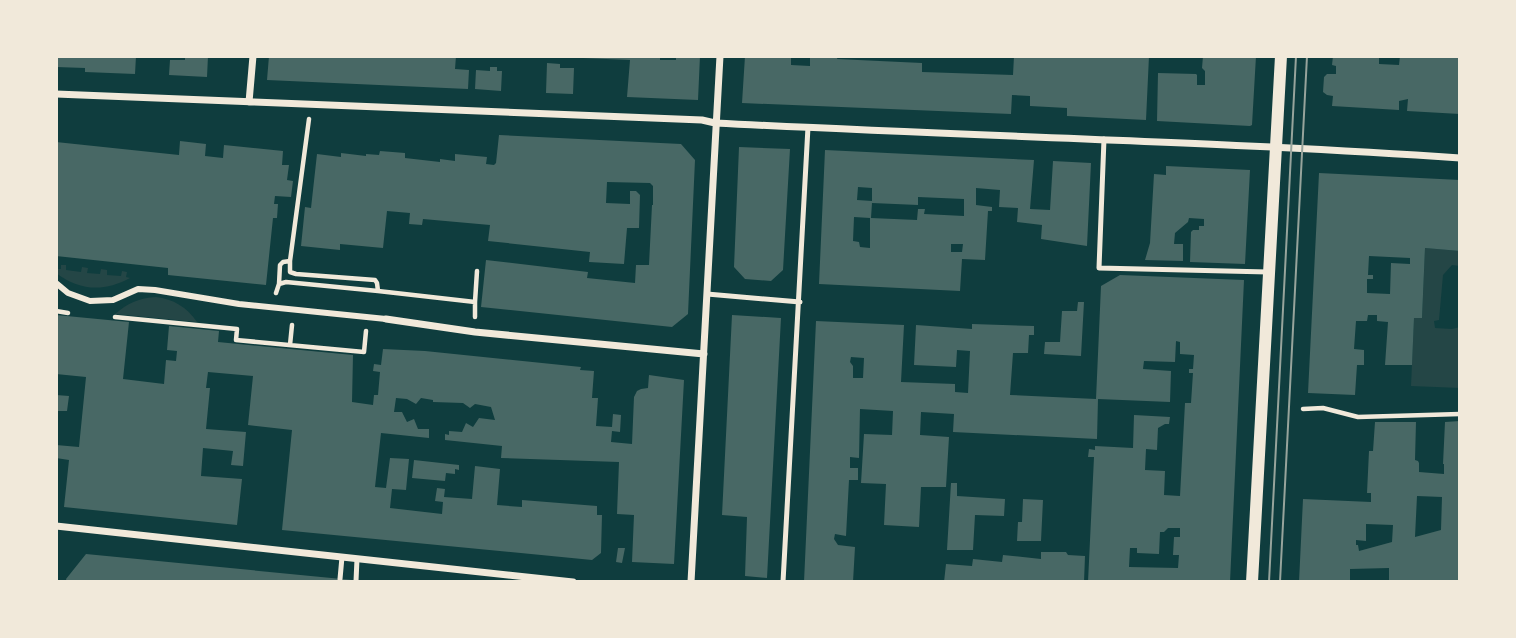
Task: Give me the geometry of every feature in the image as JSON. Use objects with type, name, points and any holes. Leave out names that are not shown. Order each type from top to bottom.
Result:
[{"type":"street","points":[[249,102],[253,56]]},
{"type":"street","points":[[691,582],[720,56]]},
{"type":"street","points":[[1252,582],[1281,56]]},
{"type":"street","points":[[56,94],[702,120],[715,123],[1329,149],[1460,158]]},
{"type":"street","points":[[56,283],[68,293],[90,301],[113,300],[138,289],[155,290],[239,304],[368,316],[475,332],[704,354]]},
{"type":"street","points":[[56,526],[573,582]]},
{"type":"lane","points":[[783,582],[808,127]]},
{"type":"lane","points":[[1104,139],[1099,268],[1269,272]]},
{"type":"lane","points":[[707,295],[800,302]]},
{"type":"lane","points":[[340,579],[342,557]]},
{"type":"lane","points":[[356,581],[357,559]]},
{"type":"path","points":[[311,104],[290,272],[374,280],[378,290]]},
{"type":"path","points":[[290,261],[280,265],[279,284],[286,282],[378,290],[474,302]]},
{"type":"path","points":[[475,332],[477,271]]},
{"type":"path","points":[[56,311],[70,313]]},
{"type":"path","points":[[112,317],[237,327],[236,340],[364,352],[368,316]]},
{"type":"path","points":[[1303,409],[1323,408],[1358,417],[1460,414]]},
{"type":"shaded area","points":[[1425,248],[1460,251],[1460,266],[1452,265],[1443,275],[1439,320],[1434,321],[1435,328],[1460,327],[1460,388],[1411,386],[1414,318],[1422,318]]},
{"type":"shaded area","points":[[61,265],[66,265],[66,270],[81,272],[82,267],[88,268],[87,273],[100,274],[101,269],[107,270],[107,275],[121,276],[122,271],[127,272],[126,277],[130,278],[111,286],[92,288],[74,283],[56,273],[56,269],[61,269]]},
{"type":"shaded area","points":[[156,297],[179,305],[197,322],[115,314],[134,302]]},
{"type":"building","points":[[56,56],[136,56],[135,74],[85,72],[85,68],[56,67]]},
{"type":"building","points":[[185,56],[208,56],[207,77],[169,75],[170,60],[185,60]]},
{"type":"building","points":[[269,56],[456,56],[455,69],[469,70],[468,89],[267,80]]},
{"type":"building","points":[[583,56],[660,56],[660,60],[676,60],[676,56],[700,56],[698,100],[627,97],[630,60]]},
{"type":"building","points":[[745,56],[791,56],[791,65],[810,66],[810,56],[838,56],[837,59],[922,63],[922,72],[1013,75],[1014,56],[1149,56],[1146,120],[1067,116],[1067,108],[1030,106],[1030,96],[1012,95],[1011,114],[742,103]]},
{"type":"building","points":[[1203,56],[1256,56],[1252,125],[1157,121],[1158,73],[1196,74],[1197,85],[1205,85]]},
{"type":"building","points":[[1333,56],[1379,56],[1379,64],[1399,65],[1400,56],[1460,56],[1460,114],[1407,111],[1408,99],[1399,101],[1399,110],[1332,106],[1333,96],[1323,92],[1324,77],[1327,74],[1336,74],[1336,66],[1332,65]]},
{"type":"building","points":[[547,63],[560,64],[560,68],[574,68],[573,94],[546,93]]},
{"type":"building","points":[[490,67],[497,67],[497,71],[502,71],[501,91],[475,89],[476,70],[490,71]]},
{"type":"building","points":[[499,135],[681,144],[695,160],[688,314],[672,327],[481,307],[486,260],[588,272],[587,278],[635,283],[636,265],[649,265],[653,205],[653,186],[650,183],[607,182],[606,203],[630,204],[630,191],[636,191],[640,195],[639,228],[627,228],[624,264],[589,262],[590,252],[488,241],[490,225],[423,219],[422,225],[409,224],[410,213],[387,211],[383,248],[340,244],[340,250],[301,246],[305,207],[311,208],[317,154],[366,156],[379,155],[380,151],[405,153],[405,158],[440,162],[440,159],[455,161],[455,154],[487,157],[486,164],[494,165]]},
{"type":"building","points":[[180,141],[206,144],[205,156],[223,158],[224,145],[283,151],[282,165],[289,165],[287,180],[293,181],[291,197],[275,196],[274,204],[278,204],[277,218],[273,218],[266,285],[168,275],[168,268],[56,256],[56,142],[179,155]]},
{"type":"building","points":[[739,147],[790,149],[783,270],[771,281],[745,279],[734,267]]},
{"type":"building","points":[[825,150],[1034,160],[1030,209],[1050,210],[1053,161],[1091,163],[1087,246],[1041,239],[1042,225],[1017,222],[1018,208],[999,207],[1000,190],[976,188],[976,205],[992,207],[992,211],[988,211],[985,260],[962,259],[960,291],[819,284]],"holes":[[[858,187],[872,188],[872,201],[857,200]],[[918,197],[964,199],[964,216],[924,214],[925,209],[918,209],[917,220],[871,218],[872,203],[918,205]],[[854,217],[870,218],[870,248],[860,247],[859,242],[853,241]],[[951,244],[963,244],[962,252],[951,252]]]},
{"type":"building","points":[[1166,166],[1250,170],[1245,264],[1190,262],[1191,232],[1204,226],[1204,219],[1189,218],[1175,233],[1174,244],[1183,244],[1183,261],[1145,260],[1150,243],[1154,174],[1166,175]]},
{"type":"building","points":[[1319,173],[1460,180],[1460,251],[1425,248],[1422,318],[1414,318],[1412,365],[1385,365],[1388,322],[1377,321],[1377,315],[1368,315],[1367,321],[1356,321],[1354,349],[1364,350],[1364,365],[1357,365],[1355,395],[1308,393]],"holes":[[[1369,256],[1410,258],[1410,264],[1391,263],[1390,294],[1367,293],[1367,279],[1373,279],[1373,275],[1368,275]]]},
{"type":"building","points":[[1120,275],[1244,280],[1230,582],[1088,582],[1094,457],[1088,457],[1089,449],[1095,450],[1095,446],[1133,448],[1134,415],[1170,417],[1169,424],[1158,428],[1157,450],[1146,449],[1145,470],[1165,471],[1164,495],[1180,496],[1185,403],[1191,403],[1193,373],[1189,373],[1189,369],[1193,369],[1194,355],[1180,354],[1180,342],[1176,341],[1175,362],[1144,361],[1143,369],[1171,371],[1170,402],[1098,399],[1097,439],[953,432],[954,414],[921,412],[920,435],[949,437],[946,487],[921,487],[919,527],[884,525],[886,484],[861,483],[864,434],[892,435],[893,411],[860,409],[859,458],[850,457],[850,468],[858,468],[858,480],[849,480],[846,536],[835,534],[834,539],[838,545],[855,547],[853,582],[804,582],[816,321],[904,325],[901,382],[955,384],[955,392],[968,393],[970,351],[957,350],[956,367],[914,365],[916,325],[972,329],[972,324],[1034,326],[1034,335],[1029,335],[1028,353],[1013,353],[1010,395],[1096,399],[1101,286]],"holes":[[[851,357],[864,358],[863,378],[853,378]],[[1168,528],[1180,528],[1180,537],[1174,537],[1173,555],[1179,555],[1178,568],[1129,567],[1130,548],[1137,548],[1137,553],[1159,554],[1160,532]]]},
{"type":"building","points":[[1078,302],[1084,302],[1081,356],[1044,354],[1045,342],[1060,342],[1062,311],[1077,311]]},
{"type":"building","points":[[56,315],[129,322],[123,379],[164,384],[166,360],[176,361],[177,351],[167,350],[169,326],[219,331],[218,342],[353,355],[352,402],[373,405],[374,395],[378,395],[380,372],[373,371],[374,364],[381,365],[383,349],[581,367],[580,370],[594,371],[592,398],[598,398],[596,426],[612,427],[613,414],[621,415],[620,432],[612,431],[611,442],[632,444],[634,397],[637,391],[648,388],[649,375],[684,380],[674,564],[632,562],[634,515],[617,514],[619,462],[501,458],[502,446],[445,440],[445,434],[449,435],[449,431],[462,432],[466,423],[473,427],[479,418],[495,420],[491,407],[475,404],[470,408],[463,403],[433,402],[421,398],[416,404],[407,399],[396,398],[394,412],[402,412],[407,422],[414,419],[418,429],[429,429],[429,438],[381,433],[375,487],[386,488],[390,458],[409,459],[406,490],[392,489],[390,508],[442,514],[443,502],[435,501],[437,488],[445,489],[444,497],[472,499],[475,466],[500,469],[497,505],[522,507],[522,500],[597,506],[597,515],[602,515],[601,553],[592,560],[282,530],[292,430],[248,425],[253,376],[208,372],[206,388],[210,388],[206,429],[246,432],[243,466],[231,465],[233,451],[203,448],[201,476],[242,479],[237,525],[64,507],[69,460],[56,458],[56,445],[79,447],[86,377],[56,374]]},
{"type":"building","points":[[732,315],[781,318],[767,578],[745,576],[747,517],[722,515]]},
{"type":"building","points":[[56,395],[69,396],[67,411],[58,411]]},
{"type":"building","points":[[1460,421],[1460,582],[1389,582],[1389,568],[1350,569],[1350,582],[1299,582],[1303,499],[1371,502],[1371,493],[1367,493],[1369,451],[1373,451],[1375,422],[1416,422],[1415,460],[1419,463],[1419,472],[1444,474],[1445,422]],"holes":[[[1417,496],[1442,497],[1441,530],[1415,537]],[[1366,524],[1393,525],[1392,542],[1359,551],[1356,540],[1366,541]]]},
{"type":"building","points":[[414,460],[459,465],[459,470],[455,469],[455,474],[446,473],[445,481],[412,478]]},
{"type":"building","points":[[951,483],[957,483],[957,496],[1005,499],[1004,516],[975,515],[973,550],[947,550]]},
{"type":"building","points":[[1023,499],[1043,500],[1041,541],[1017,541],[1018,522],[1022,522]]},
{"type":"building","points":[[618,548],[625,548],[622,563],[616,562]]},
{"type":"building","points":[[1041,552],[1066,552],[1068,555],[1085,556],[1084,582],[944,582],[946,564],[972,566],[973,559],[1002,562],[1003,555],[1041,559]]},
{"type":"building","points":[[86,554],[352,582],[67,582],[66,579]]},
{"type":"tram line","points":[[1269,582],[1296,56]]},
{"type":"tram line","points":[[1280,582],[1307,56]]}]
